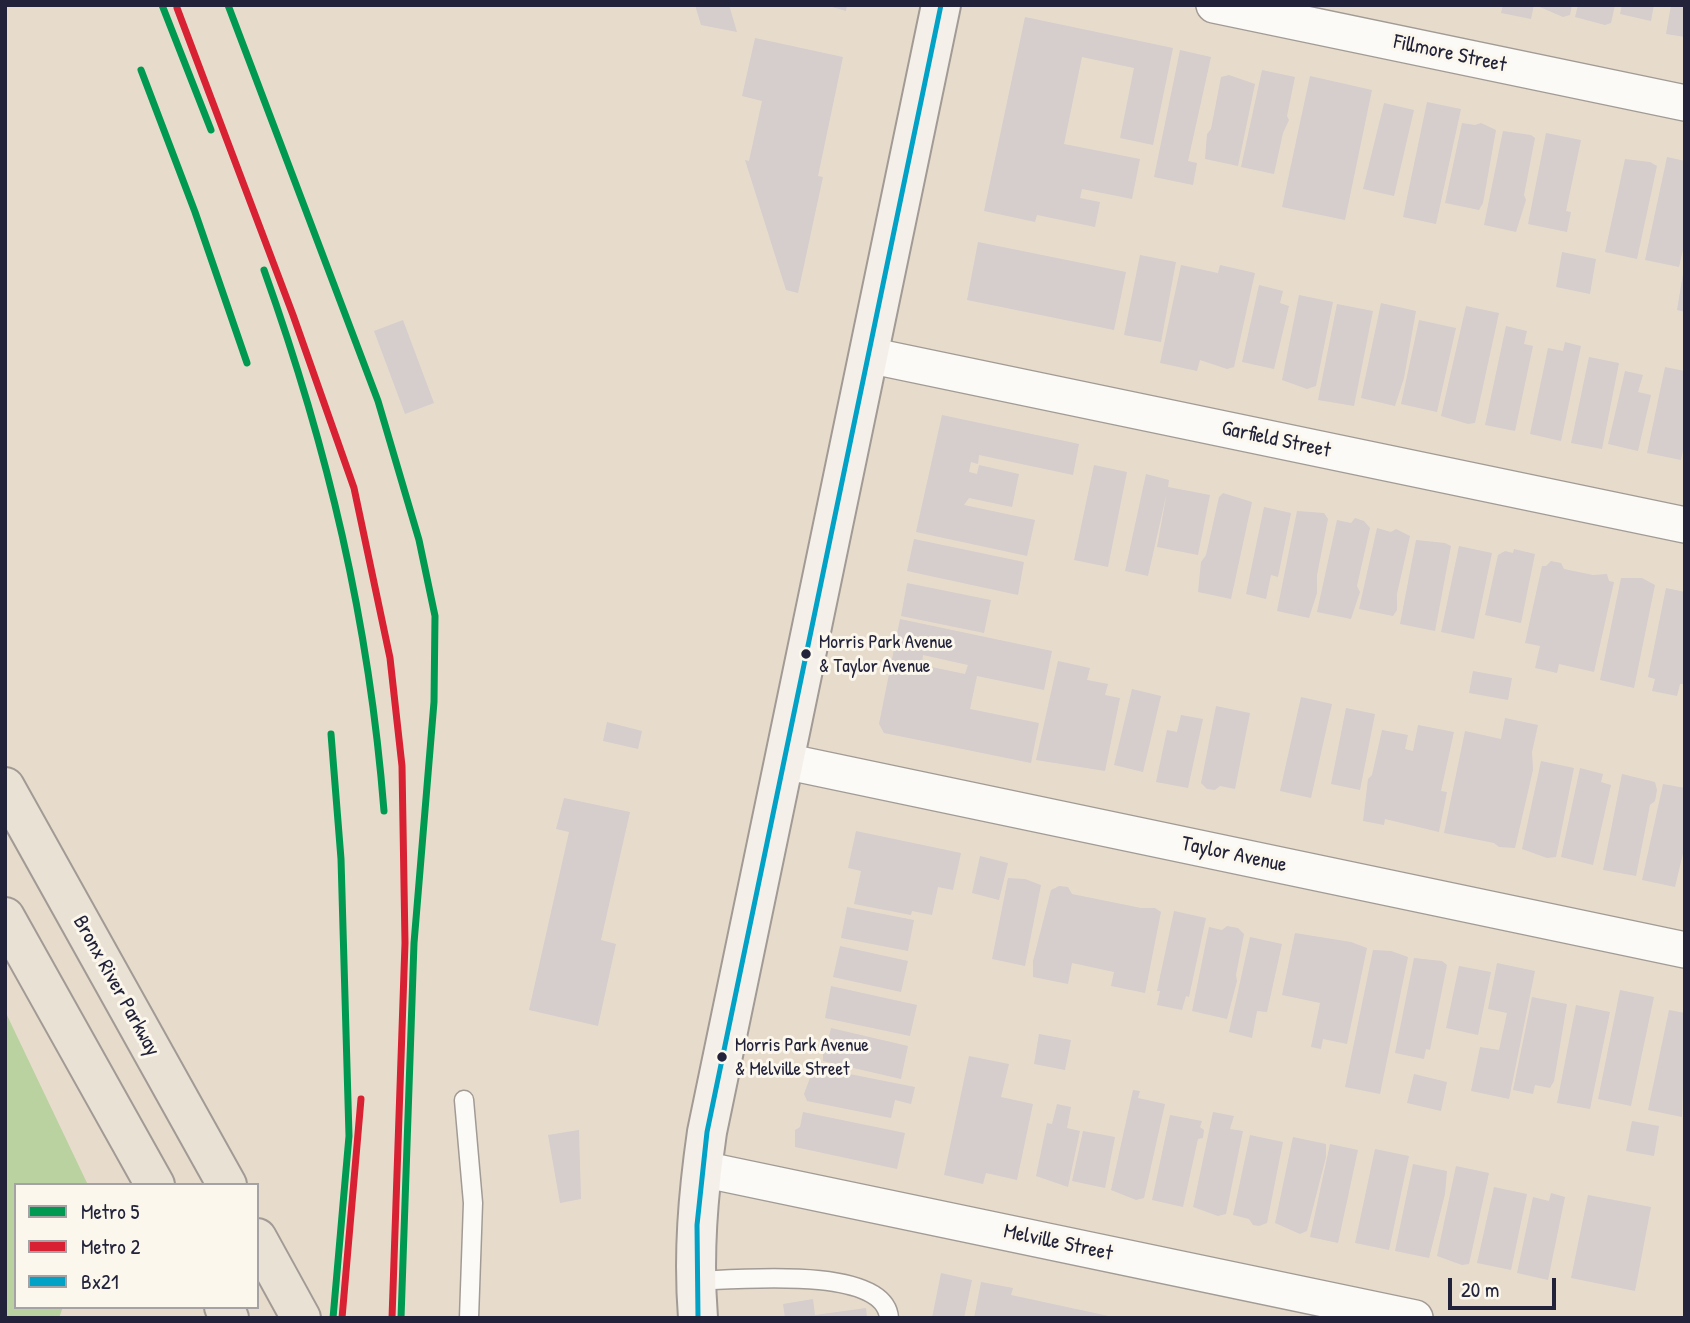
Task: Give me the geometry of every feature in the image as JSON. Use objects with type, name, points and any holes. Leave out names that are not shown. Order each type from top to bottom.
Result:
[{"type":"highway","name":"Bronx River Parkway","points":[[5,787],[226,1183]]},
{"type":"highway","points":[[5,917],[154,1183]]},
{"type":"highway","points":[[259,1242],[302,1318]]},
{"type":"main road","points":[[696,1299],[696,1207],[702,1169],[941,5]]},
{"type":"street","name":"Fillmore Street","points":[[1214,5],[1685,103]]},
{"type":"street","name":"Garfield Street","points":[[868,355],[1685,525]]},
{"type":"street","name":"Taylor Avenue","points":[[784,761],[1685,950]]},
{"type":"street","name":"Melville Street","points":[[702,1169],[1415,1318]]},
{"type":"lane","points":[[464,1100],[473,1203],[469,1318]]},
{"type":"lane","points":[[696,1299],[805,1277],[851,1286],[880,1298],[889,1318]]},
{"type":"green space","points":[[5,1011],[87,1183],[14,1183],[14,1309],[62,1309],[59,1318],[5,1318]]},
{"type":"building","points":[[695,5],[729,5],[737,32],[701,25]]},
{"type":"building","points":[[825,5],[847,5],[846,11]]},
{"type":"building","points":[[1503,5],[1534,5],[1531,19],[1501,13]]},
{"type":"building","points":[[1535,5],[1572,5],[1570,15],[1563,17]]},
{"type":"building","points":[[1578,5],[1615,5],[1611,23],[1605,25],[1575,17]]},
{"type":"building","points":[[1622,5],[1654,5],[1651,21],[1620,14]]},
{"type":"building","points":[[1671,5],[1685,5],[1685,37],[1666,34]]},
{"type":"building","points":[[1025,17],[1173,48],[1153,145],[1120,138],[1134,68],[1082,57],[1064,144],[1140,159],[1132,199],[1082,189],[1080,198],[1100,202],[1095,227],[1037,215],[1035,222],[984,211]]},
{"type":"building","points":[[755,38],[843,57],[818,176],[823,177],[798,293],[786,290],[745,160],[749,161],[762,101],[742,96]]},
{"type":"building","points":[[1180,50],[1211,57],[1188,161],[1197,163],[1193,185],[1154,177]]},
{"type":"building","points":[[1262,70],[1295,77],[1287,116],[1289,120],[1283,133],[1274,174],[1241,167]]},
{"type":"building","points":[[1229,75],[1255,84],[1238,166],[1205,159],[1207,134],[1211,129],[1221,77]]},
{"type":"building","points":[[1310,76],[1372,90],[1345,220],[1282,207]]},
{"type":"building","points":[[1427,102],[1461,109],[1436,224],[1403,217]]},
{"type":"building","points":[[1384,103],[1414,110],[1394,196],[1363,189]]},
{"type":"building","points":[[1462,123],[1481,123],[1496,130],[1483,203],[1479,210],[1445,203]]},
{"type":"building","points":[[1503,131],[1535,138],[1524,195],[1526,200],[1516,232],[1484,225]]},
{"type":"building","points":[[1546,133],[1581,140],[1566,211],[1571,212],[1567,232],[1528,224]]},
{"type":"building","points":[[1667,157],[1685,161],[1685,241],[1679,267],[1645,260]]},
{"type":"building","points":[[1625,159],[1650,162],[1657,166],[1637,259],[1605,252]]},
{"type":"building","points":[[978,242],[1126,272],[1114,330],[967,300]]},
{"type":"building","points":[[1562,252],[1596,259],[1590,294],[1556,287]]},
{"type":"building","points":[[1140,255],[1176,262],[1161,342],[1124,335]]},
{"type":"building","points":[[1181,265],[1218,273],[1220,265],[1255,273],[1234,367],[1227,369],[1200,360],[1197,371],[1160,363]]},
{"type":"building","points":[[1683,274],[1685,275],[1685,312],[1677,310]]},
{"type":"building","points":[[1259,285],[1283,291],[1280,303],[1289,306],[1274,369],[1242,362]]},
{"type":"building","points":[[1299,295],[1333,302],[1316,386],[1307,389],[1282,380]]},
{"type":"building","points":[[1381,303],[1416,311],[1404,378],[1395,406],[1361,398]]},
{"type":"building","points":[[1337,304],[1373,311],[1354,406],[1318,400]]},
{"type":"building","points":[[1466,306],[1499,313],[1475,423],[1468,424],[1441,416]]},
{"type":"building","points":[[403,320],[434,403],[405,414],[374,331]]},
{"type":"building","points":[[1419,320],[1456,328],[1437,412],[1401,404]]},
{"type":"building","points":[[1506,326],[1527,331],[1524,344],[1533,346],[1515,431],[1485,425]]},
{"type":"building","points":[[1565,342],[1581,346],[1561,441],[1530,434],[1548,348],[1563,351]]},
{"type":"building","points":[[1589,357],[1619,363],[1602,449],[1571,443]]},
{"type":"building","points":[[1665,367],[1685,371],[1685,440],[1681,460],[1647,453]]},
{"type":"building","points":[[1625,371],[1643,375],[1638,392],[1651,395],[1638,451],[1608,444]]},
{"type":"building","points":[[942,415],[1079,444],[1073,475],[979,455],[978,464],[971,462],[969,472],[977,474],[979,465],[1019,474],[1012,507],[969,498],[964,505],[1035,520],[1027,556],[916,532]]},
{"type":"building","points":[[1094,465],[1127,472],[1108,567],[1074,560]]},
{"type":"building","points":[[1146,474],[1169,480],[1168,487],[1210,495],[1198,555],[1157,547],[1167,492],[1148,576],[1125,571]]},
{"type":"building","points":[[1223,493],[1252,502],[1231,599],[1198,592],[1201,562],[1206,555],[1219,497]]},
{"type":"building","points":[[1264,507],[1291,513],[1278,577],[1271,575],[1266,599],[1246,594]]},
{"type":"building","points":[[1297,511],[1324,513],[1328,519],[1317,575],[1317,593],[1309,618],[1277,611]]},
{"type":"building","points":[[1355,518],[1364,521],[1370,528],[1357,586],[1360,592],[1351,619],[1317,612],[1337,520],[1351,523]]},
{"type":"building","points":[[1377,528],[1391,532],[1396,529],[1410,536],[1397,594],[1397,610],[1393,616],[1359,609]]},
{"type":"building","points":[[914,539],[1024,562],[1018,595],[907,571]]},
{"type":"building","points":[[1416,540],[1451,546],[1435,631],[1400,624]]},
{"type":"building","points":[[1459,546],[1492,553],[1474,639],[1441,632]]},
{"type":"building","points":[[1514,549],[1535,554],[1521,623],[1485,615],[1498,555],[1505,551],[1513,553]]},
{"type":"building","points":[[1551,561],[1561,563],[1564,569],[1593,575],[1607,574],[1609,581],[1614,582],[1594,672],[1559,664],[1557,673],[1535,668],[1540,646],[1525,643],[1542,566]]},
{"type":"building","points":[[1621,578],[1642,578],[1655,585],[1634,688],[1600,680]]},
{"type":"building","points":[[907,583],[991,600],[984,633],[901,616]]},
{"type":"building","points":[[1666,588],[1685,592],[1685,684],[1680,684],[1677,696],[1652,691],[1655,679],[1648,677]]},
{"type":"building","points":[[900,619],[1052,651],[1044,690],[977,676],[970,709],[1039,723],[1031,763],[884,733],[879,724]],"holes":[[[923,655],[968,665],[965,674],[922,665]]]},
{"type":"building","points":[[1058,661],[1090,668],[1087,680],[1108,684],[1105,695],[1120,698],[1105,771],[1036,760]]},
{"type":"building","points":[[1473,671],[1512,678],[1508,700],[1469,693]]},
{"type":"building","points":[[1132,689],[1161,696],[1143,772],[1114,765]]},
{"type":"building","points":[[1301,697],[1332,704],[1311,798],[1280,791]]},
{"type":"building","points":[[1216,706],[1250,713],[1235,789],[1220,786],[1215,790],[1207,789],[1201,783]]},
{"type":"building","points":[[1346,708],[1375,714],[1360,790],[1331,784]]},
{"type":"building","points":[[1181,715],[1203,719],[1188,788],[1156,782],[1167,730],[1177,732]]},
{"type":"building","points":[[1505,718],[1538,725],[1532,752],[1533,770],[1515,848],[1499,847],[1494,843],[1444,833],[1465,731],[1501,739]]},
{"type":"building","points":[[607,722],[642,731],[638,749],[603,741]]},
{"type":"building","points":[[1418,725],[1454,732],[1441,791],[1447,792],[1439,832],[1385,819],[1384,825],[1363,821],[1368,779],[1372,775],[1382,730],[1408,735],[1405,749],[1413,751]]},
{"type":"building","points":[[1541,761],[1574,768],[1556,857],[1547,858],[1522,849]]},
{"type":"building","points":[[1580,768],[1603,774],[1601,782],[1611,785],[1593,865],[1561,857]]},
{"type":"building","points":[[1622,774],[1655,782],[1657,790],[1655,801],[1650,805],[1636,876],[1603,870]]},
{"type":"building","points":[[1663,784],[1685,788],[1685,845],[1675,887],[1642,880]]},
{"type":"building","points":[[564,798],[630,812],[601,940],[616,944],[598,1026],[529,1010],[569,832],[556,829]]},
{"type":"building","points":[[856,831],[961,853],[953,890],[938,887],[932,915],[912,911],[911,915],[854,904],[861,871],[848,868]]},
{"type":"building","points":[[980,856],[1008,863],[999,900],[972,893]]},
{"type":"building","points":[[1008,878],[1025,879],[1041,885],[1025,966],[992,959]]},
{"type":"building","points":[[1059,886],[1068,887],[1072,894],[1141,908],[1155,908],[1161,912],[1145,993],[1111,986],[1114,972],[1072,963],[1068,984],[1033,977],[1033,961],[1051,890]]},
{"type":"building","points":[[847,907],[914,920],[908,951],[841,938]]},
{"type":"building","points":[[1174,911],[1206,918],[1189,997],[1186,996],[1182,1010],[1157,1005],[1160,991],[1157,991]]},
{"type":"building","points":[[1227,926],[1238,928],[1244,934],[1237,981],[1227,1019],[1192,1011],[1209,927],[1222,930]]},
{"type":"building","points":[[1295,933],[1351,942],[1367,948],[1347,1044],[1323,1039],[1321,1049],[1311,1047],[1320,1003],[1282,995]]},
{"type":"building","points":[[1250,937],[1282,944],[1267,1012],[1257,1011],[1252,1038],[1229,1032]]},
{"type":"building","points":[[840,946],[908,961],[901,992],[833,977]]},
{"type":"building","points":[[1373,950],[1391,951],[1408,957],[1380,1094],[1345,1087]]},
{"type":"building","points":[[1414,958],[1442,961],[1447,965],[1430,1050],[1426,1049],[1424,1059],[1395,1053]]},
{"type":"building","points":[[1497,963],[1535,971],[1509,1099],[1471,1091],[1480,1047],[1499,1050],[1507,1013],[1488,1009]]},
{"type":"building","points":[[1459,966],[1491,972],[1478,1035],[1446,1028]]},
{"type":"building","points":[[831,986],[917,1005],[910,1036],[825,1018]]},
{"type":"building","points":[[1620,990],[1654,997],[1631,1106],[1598,1099]]},
{"type":"building","points":[[1532,997],[1567,1004],[1554,1081],[1550,1088],[1535,1085],[1533,1094],[1513,1090]]},
{"type":"building","points":[[1576,1005],[1610,1012],[1590,1109],[1557,1103]]},
{"type":"building","points":[[1669,1010],[1685,1013],[1682,1117],[1648,1110]]},
{"type":"building","points":[[831,1028],[908,1046],[901,1079],[823,1061],[823,1045],[828,1041]]},
{"type":"building","points":[[1039,1034],[1071,1040],[1065,1070],[1034,1064]]},
{"type":"building","points":[[969,1056],[1009,1064],[1001,1097],[1033,1104],[1017,1180],[986,1173],[983,1184],[944,1175]]},
{"type":"building","points":[[814,1067],[915,1087],[911,1104],[895,1100],[891,1118],[807,1101],[804,1094]]},
{"type":"building","points":[[1414,1074],[1447,1082],[1441,1111],[1407,1103]]},
{"type":"building","points":[[1133,1090],[1140,1091],[1138,1098],[1165,1104],[1144,1198],[1136,1200],[1111,1190]]},
{"type":"building","points":[[1057,1104],[1071,1107],[1067,1128],[1080,1131],[1068,1187],[1036,1176],[1047,1123],[1052,1124]]},
{"type":"building","points":[[803,1112],[905,1133],[897,1169],[795,1147],[795,1130],[800,1127]]},
{"type":"building","points":[[1213,1112],[1234,1116],[1230,1129],[1243,1131],[1226,1214],[1218,1216],[1193,1207]]},
{"type":"building","points":[[1170,1115],[1202,1121],[1200,1127],[1204,1130],[1203,1138],[1198,1139],[1183,1207],[1152,1200]]},
{"type":"building","points":[[1632,1121],[1659,1126],[1654,1156],[1626,1151]]},
{"type":"building","points":[[579,1130],[581,1199],[560,1203],[548,1135]]},
{"type":"building","points":[[1083,1131],[1115,1137],[1105,1188],[1072,1181]]},
{"type":"building","points":[[1250,1135],[1283,1142],[1267,1223],[1259,1226],[1253,1225],[1249,1219],[1233,1215]]},
{"type":"building","points":[[1293,1137],[1326,1144],[1326,1157],[1307,1231],[1300,1234],[1275,1223]]},
{"type":"building","points":[[1330,1144],[1358,1150],[1338,1243],[1310,1237]]},
{"type":"building","points":[[1375,1149],[1409,1156],[1389,1250],[1355,1243]]},
{"type":"building","points":[[1413,1164],[1447,1171],[1445,1194],[1429,1258],[1395,1251]]},
{"type":"building","points":[[1456,1166],[1489,1173],[1469,1264],[1462,1265],[1437,1256]]},
{"type":"building","points":[[1494,1187],[1527,1194],[1511,1270],[1477,1263]]},
{"type":"building","points":[[1551,1193],[1565,1197],[1548,1280],[1517,1273],[1533,1197],[1549,1201]]},
{"type":"building","points":[[1588,1195],[1651,1207],[1635,1291],[1571,1278]]},
{"type":"building","points":[[941,1273],[972,1280],[964,1318],[932,1318]]},
{"type":"building","points":[[981,1282],[1013,1288],[1011,1295],[1118,1318],[974,1318]]},
{"type":"building","points":[[813,1299],[815,1315],[866,1308],[867,1318],[785,1318],[783,1304]]},
{"type":"metro line","name":"5","points":[[162,5],[211,130]]},
{"type":"metro line","name":"5","points":[[228,5],[378,401],[419,540],[435,616],[434,702],[414,943],[401,1318]]},
{"type":"metro line","name":"2","points":[[177,8],[293,315],[354,488],[390,658],[402,766],[405,943],[392,1318]]},
{"type":"metro line","name":"5","points":[[141,70],[195,212],[247,363]]},
{"type":"metro line","name":"5","points":[[264,270],[308,403],[342,536],[368,671],[384,811]]},
{"type":"metro line","name":"5","points":[[331,734],[341,859],[349,1136],[333,1318]]},
{"type":"metro line","name":"2","points":[[342,1318],[361,1099]]},
{"type":"transit line","name":"Bx21","points":[[698,1318],[697,1225],[707,1132],[941,5]]},
{"type":"place","name":"Morris Park Avenue & Taylor Avenue","points":[[806,654]]},
{"type":"place","name":"Morris Park Avenue & Melville Street","points":[[722,1057]]}]
